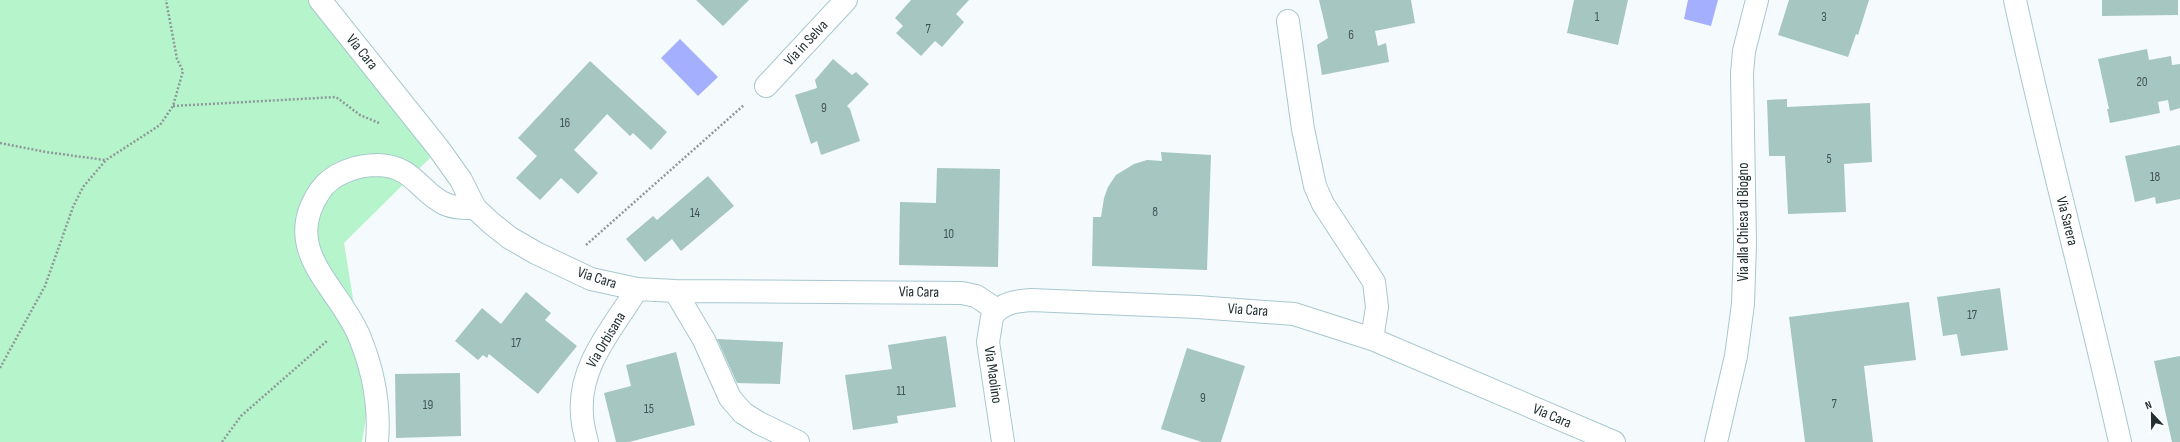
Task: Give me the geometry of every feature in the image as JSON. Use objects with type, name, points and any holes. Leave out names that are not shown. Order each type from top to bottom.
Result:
[{"type":"street","name":"Via Cara","points":[[320,0],[439,149],[461,180],[475,208],[510,238],[562,266],[592,279],[637,289],[675,291],[962,293],[976,296],[997,310],[1004,305],[1017,301],[1031,300],[1253,310],[1294,314],[1372,340],[1614,442]]},
{"type":"street","name":"Via in Selva","points":[[766,86],[846,0]]},
{"type":"street","name":"Via alla Chiesa di Biogno","points":[[1716,442],[1736,356],[1743,304],[1745,244],[1742,72],[1744,51],[1757,0]]},
{"type":"street","name":"Via Sarera","points":[[2015,0],[2040,115],[2096,333],[2120,442]]},
{"type":"street","points":[[1288,21],[1304,129],[1315,186],[1323,204],[1374,282],[1377,307],[1372,340]]},
{"type":"street","points":[[377,442],[376,393],[366,354],[351,320],[320,275],[306,240],[306,222],[313,202],[322,188],[335,176],[351,169],[380,165],[397,169],[413,176],[445,204],[456,208],[475,208]]},
{"type":"street","name":"Via Orbisana","points":[[587,442],[582,415],[586,373],[594,357],[637,289]]},
{"type":"street","points":[[675,291],[704,340],[730,398],[743,413],[759,423],[798,442]]},
{"type":"street","name":"Via Maolino","points":[[997,310],[992,317],[988,342],[1003,442]]},
{"type":"path","points":[[0,368],[45,286],[73,207],[83,187],[106,160],[160,125],[173,106],[183,71],[177,59],[166,0]]},
{"type":"path","points":[[562,266],[766,86]]},
{"type":"path","points":[[173,106],[336,98],[360,114],[381,124]]},
{"type":"path","points":[[0,143],[46,152],[106,160]]},
{"type":"path","points":[[222,442],[242,416],[351,320]]},
{"type":"green space","points":[[0,0],[320,0],[439,149],[344,243],[359,335],[372,380],[362,442],[0,442]]},
{"type":"water","points":[[1688,0],[1718,0],[1711,26],[1684,19]]},
{"type":"water","points":[[680,39],[718,77],[698,96],[661,58]]},
{"type":"building","points":[[696,0],[749,0],[723,26]]},
{"type":"building","points":[[911,0],[969,0],[956,14],[964,22],[942,47],[935,41],[921,56],[896,33],[903,26],[895,18]]},
{"type":"building","points":[[1319,0],[1411,0],[1415,23],[1375,31],[1378,46],[1386,43],[1389,62],[1322,75],[1317,45],[1328,38]]},
{"type":"building","points":[[1574,0],[1628,0],[1618,45],[1567,33]]},
{"type":"building","points":[[1789,0],[1869,0],[1858,35],[1856,34],[1848,57],[1778,35]]},
{"type":"building","points":[[2102,0],[2178,0],[2178,15],[2102,16]]},
{"type":"building","points":[[2147,49],[2149,60],[2171,56],[2172,65],[2180,64],[2180,108],[2170,111],[2168,100],[2158,102],[2160,113],[2110,123],[2107,109],[2109,109],[2098,59]]},
{"type":"building","points":[[833,59],[852,75],[856,72],[869,84],[847,106],[850,109],[860,141],[821,155],[817,141],[811,144],[795,95],[817,88],[815,80]]},
{"type":"building","points":[[590,61],[667,132],[651,150],[633,133],[630,136],[607,114],[574,150],[598,173],[578,194],[561,178],[540,200],[516,178],[537,156],[518,138]]},
{"type":"building","points":[[1787,99],[1787,107],[1870,103],[1872,162],[1844,164],[1846,212],[1788,214],[1785,156],[1769,156],[1767,100]]},
{"type":"building","points":[[2180,145],[2180,199],[2156,204],[2155,197],[2135,202],[2125,156]]},
{"type":"building","points":[[1161,152],[1211,155],[1207,270],[1092,266],[1093,217],[1101,217],[1104,198],[1108,187],[1116,175],[1134,164],[1147,160],[1162,161]]},
{"type":"building","points":[[937,168],[1000,169],[998,267],[899,265],[900,202],[936,203]]},
{"type":"building","points":[[708,176],[734,206],[681,251],[672,239],[645,262],[626,239],[653,216],[657,220]]},
{"type":"building","points":[[2000,288],[2008,350],[1961,356],[1957,334],[1943,336],[1937,297]]},
{"type":"building","points":[[526,292],[551,313],[545,320],[577,346],[538,394],[489,354],[487,358],[483,355],[478,360],[455,341],[482,308],[501,324]]},
{"type":"building","points":[[1909,302],[1916,360],[1864,366],[1873,442],[1805,442],[1789,317]]},
{"type":"building","points":[[946,336],[956,407],[897,416],[898,423],[853,430],[845,375],[892,369],[888,345]]},
{"type":"building","points":[[717,339],[783,342],[780,384],[737,383]]},
{"type":"building","points":[[1187,348],[1245,366],[1221,442],[1202,442],[1161,429]]},
{"type":"building","points":[[676,352],[695,425],[629,442],[616,442],[604,393],[631,386],[626,365]]},
{"type":"building","points":[[2180,356],[2180,442],[2172,442],[2154,361]]},
{"type":"building","points":[[460,373],[461,436],[396,438],[395,374]]}]
